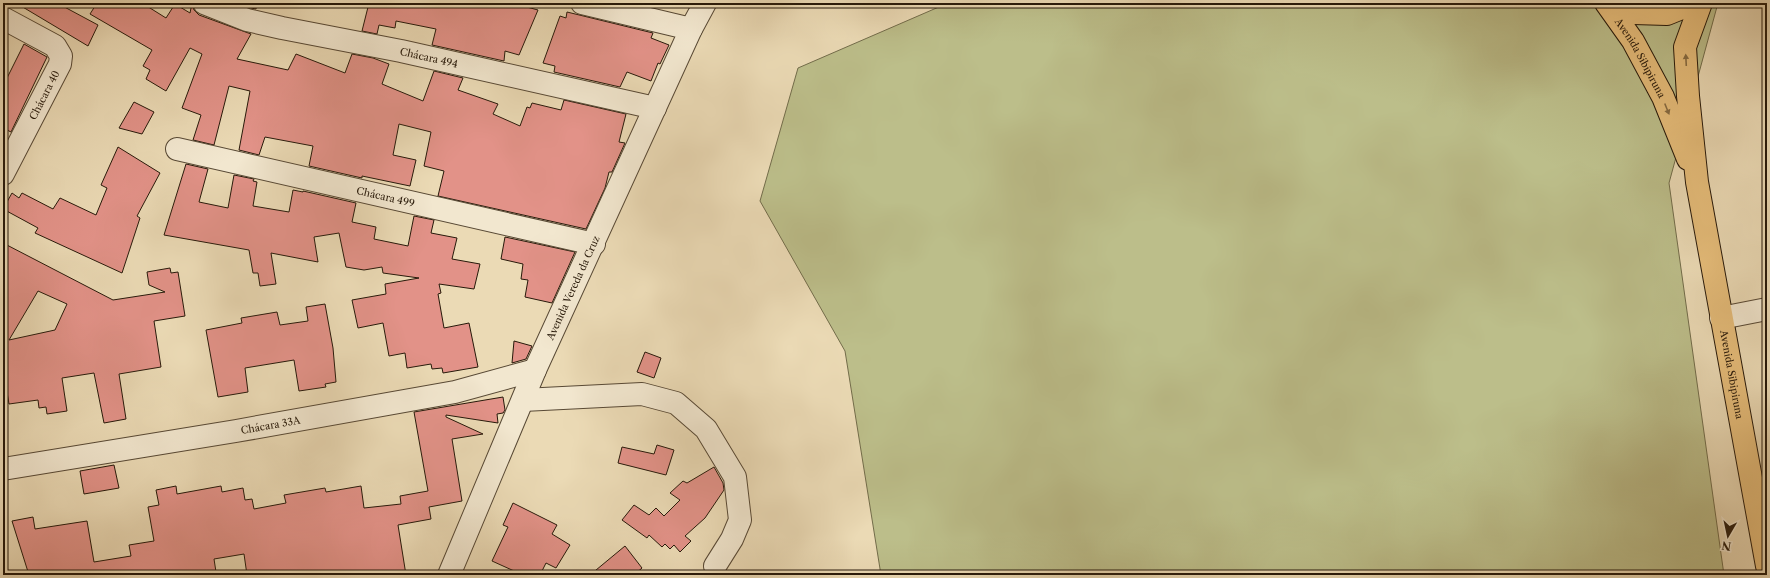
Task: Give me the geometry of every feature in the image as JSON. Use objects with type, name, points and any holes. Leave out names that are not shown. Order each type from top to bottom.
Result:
[{"type":"main road","name":"Avenida Sibipiruna","points":[[1606,3],[1633,42],[1663,97],[1697,182]]},
{"type":"main road","points":[[1616,3],[1634,13],[1667,14],[1694,3]]},
{"type":"main road","name":"Avenida Sibipiruna","points":[[1701,3],[1685,47],[1688,96],[1697,182],[1767,566]]},
{"type":"street","name":"Chácara 494","points":[[204,3],[247,20],[401,51],[655,108]]},
{"type":"street","points":[[582,3],[691,29]]},
{"type":"street","name":"Avenida Vereda da Cruz","points":[[449,575],[535,370],[594,244],[691,29],[705,3]]},
{"type":"street","name":"Chácara 40","points":[[3,18],[55,46],[60,56],[60,64],[3,174]]},
{"type":"street","name":"Chácara 499","points":[[178,148],[594,244]]},
{"type":"street","points":[[1721,318],[1767,309]]},
{"type":"street","name":"Chácara 33A","points":[[3,470],[455,392],[535,370]]},
{"type":"street","points":[[523,400],[642,394],[676,403],[706,429],[735,477],[740,520],[732,539],[715,566]]},
{"type":"green space","points":[[948,3],[1718,3],[1669,183],[1724,575],[881,575],[845,351],[760,201],[798,68]]},
{"type":"building","points":[[16,3],[57,3],[98,25],[88,46]]},
{"type":"building","points":[[97,3],[142,3],[166,18],[175,4],[190,13],[192,3],[194,10],[199,15],[251,34],[237,59],[288,70],[296,54],[345,73],[352,54],[373,58],[389,64],[382,84],[423,101],[434,71],[463,78],[458,90],[498,104],[493,114],[520,126],[527,107],[530,108],[532,103],[561,110],[564,100],[626,114],[619,142],[625,143],[612,172],[609,172],[605,188],[586,229],[438,196],[444,171],[424,166],[431,132],[399,124],[393,155],[416,160],[410,186],[362,176],[362,178],[309,166],[313,146],[265,137],[259,155],[239,150],[250,91],[229,86],[214,145],[193,140],[201,115],[182,108],[202,54],[190,48],[166,91],[146,79],[150,70],[143,66],[152,50],[90,14]]},
{"type":"building","points":[[238,3],[257,3],[256,9]]},
{"type":"building","points":[[369,3],[512,3],[538,10],[519,55],[505,51],[504,61],[432,45],[436,29],[396,21],[395,28],[379,25],[377,34],[362,31]]},
{"type":"building","points":[[567,12],[653,33],[651,38],[669,45],[660,64],[658,63],[651,81],[627,72],[620,87],[554,72],[555,66],[543,63],[560,16],[566,18]]},
{"type":"building","points":[[24,44],[47,57],[11,132],[3,128],[3,86]]},
{"type":"building","points":[[134,102],[154,112],[142,134],[119,128]]},
{"type":"building","points":[[118,147],[160,173],[137,216],[140,218],[122,273],[35,233],[38,228],[3,209],[12,193],[19,198],[22,193],[53,209],[60,198],[96,215],[107,188],[101,185]]},
{"type":"building","points":[[186,164],[208,169],[199,202],[228,208],[234,175],[254,179],[253,181],[257,182],[253,206],[289,212],[293,190],[356,203],[352,222],[376,227],[374,239],[408,246],[414,216],[434,220],[431,233],[457,238],[452,259],[480,264],[474,289],[439,284],[441,293],[438,294],[444,328],[469,323],[478,367],[443,373],[442,368],[432,369],[431,364],[407,368],[405,353],[389,356],[383,323],[358,328],[352,300],[386,294],[385,284],[419,278],[383,273],[382,267],[364,270],[346,267],[339,233],[314,237],[318,262],[271,253],[276,284],[260,286],[258,273],[253,273],[249,250],[164,235]]},
{"type":"building","points":[[505,237],[575,252],[552,303],[525,297],[528,280],[521,279],[523,264],[501,259]]},
{"type":"building","points":[[3,243],[113,300],[165,292],[149,285],[147,272],[170,268],[171,273],[178,272],[185,316],[154,321],[161,367],[119,374],[126,419],[104,423],[94,373],[62,378],[67,411],[47,414],[46,407],[39,408],[38,400],[9,404],[6,386],[3,387]],"holes":[[[38,291],[67,304],[55,330],[9,340]]]},
{"type":"building","points":[[325,304],[333,348],[336,382],[325,384],[326,387],[299,391],[294,360],[245,368],[248,392],[218,397],[206,330],[242,323],[241,318],[277,312],[280,325],[308,321],[306,307]]},
{"type":"building","points":[[514,341],[532,346],[526,359],[512,363]]},
{"type":"building","points":[[645,352],[661,358],[654,378],[637,372]]},
{"type":"building","points":[[503,397],[505,410],[503,413],[497,414],[498,423],[446,415],[446,417],[483,434],[452,439],[462,501],[429,507],[431,519],[398,525],[406,575],[247,575],[244,554],[214,559],[216,572],[214,572],[214,575],[65,575],[65,572],[50,575],[29,575],[12,521],[33,517],[35,529],[87,521],[94,562],[131,556],[129,545],[154,541],[148,507],[159,505],[156,490],[176,486],[177,494],[221,486],[222,492],[243,488],[245,500],[252,499],[254,509],[286,503],[284,495],[325,488],[326,492],[361,486],[364,508],[401,504],[400,496],[428,491],[414,412]]},
{"type":"building","points":[[657,445],[674,450],[666,475],[618,463],[622,447],[654,454]]},
{"type":"building","points":[[114,465],[119,488],[84,494],[80,471]]},
{"type":"building","points":[[714,467],[723,483],[724,490],[705,518],[685,536],[691,541],[680,552],[674,545],[670,549],[665,544],[662,547],[649,535],[647,538],[622,520],[634,505],[649,515],[656,508],[664,516],[680,500],[670,493],[683,481],[687,483]]},
{"type":"building","points":[[513,503],[557,525],[552,534],[570,545],[556,568],[546,563],[540,575],[523,575],[492,561],[508,527],[503,525]]},
{"type":"building","points":[[625,546],[642,568],[634,575],[590,575]]}]
